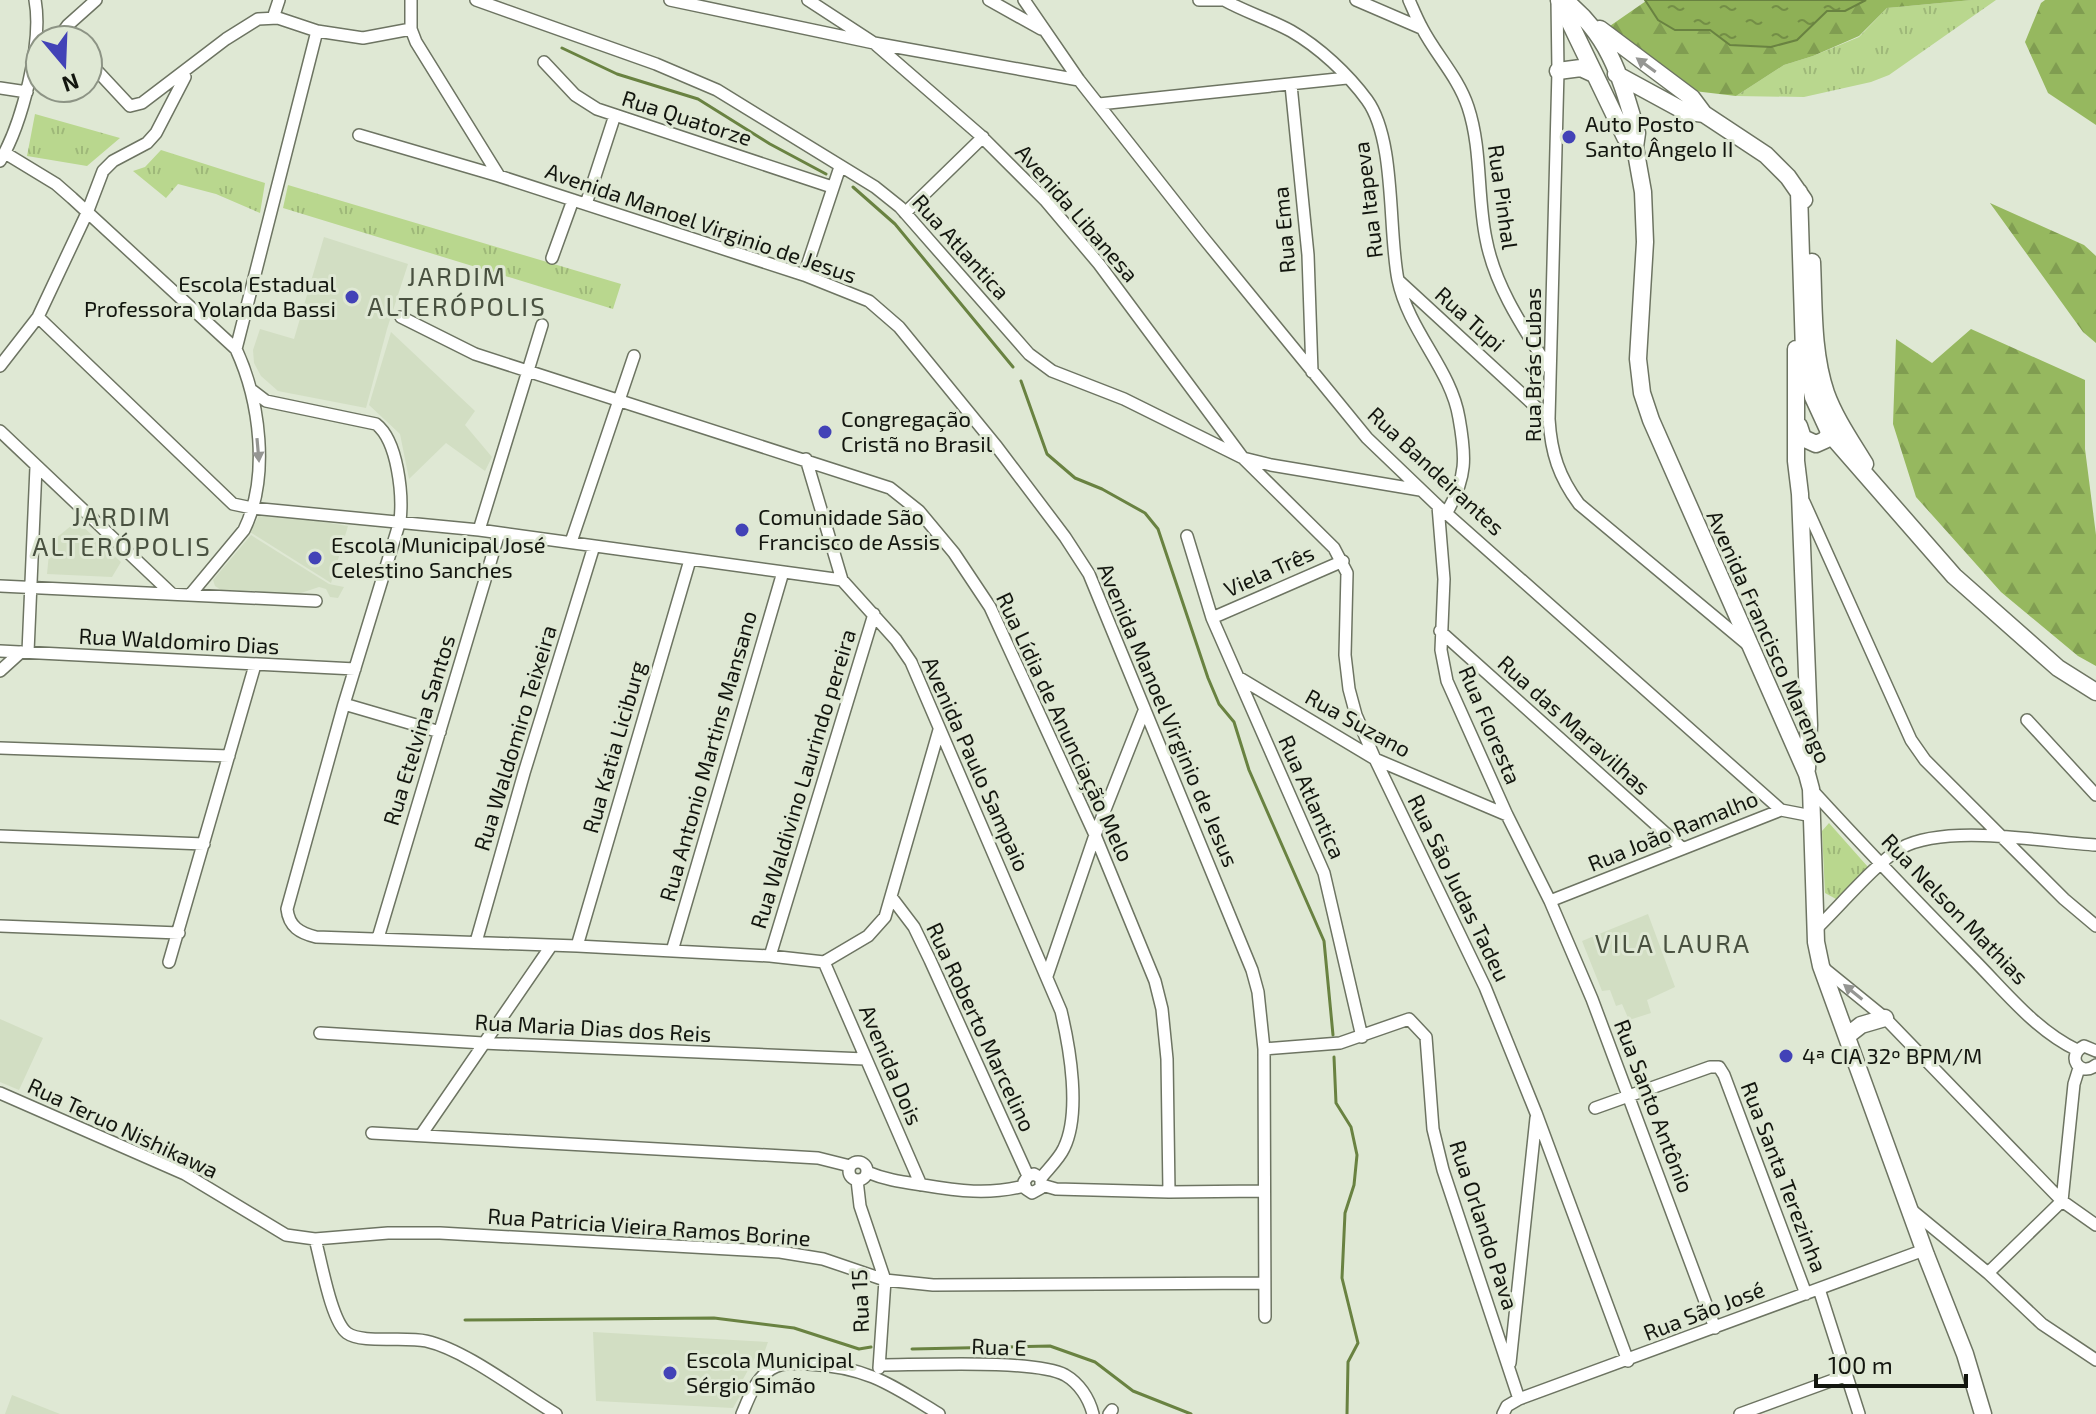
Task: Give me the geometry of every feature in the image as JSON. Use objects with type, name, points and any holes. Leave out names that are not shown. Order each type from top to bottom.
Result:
[{"type":"main road","name":"Avenida Francisco Marengo","points":[[1560,0],[1587,18],[1607,48],[1637,133],[1635,147],[1643,192],[1645,242],[1637,341],[1642,393],[1809,782],[1816,929],[1821,966],[1965,1354],[1983,1414]]},
{"type":"main road","name":"Avenida Francisco Marengo","points":[[1560,0],[1625,137],[1635,147]]},
{"type":"main road","points":[[1587,18],[1692,98],[1704,114],[1766,155],[1780,167],[1799,192],[1810,214],[1814,317],[1833,426]]},
{"type":"main road","points":[[1570,25],[1592,54],[1618,76],[1684,111],[1704,114]]},
{"type":"main road","points":[[1558,71],[1581,68],[1594,74]]},
{"type":"main road","points":[[1627,104],[1646,91]]},
{"type":"main road","points":[[1799,192],[1801,314],[1808,381],[1813,397],[1886,499],[1954,576],[2058,668],[2096,692]]},
{"type":"main road","points":[[1801,314],[1796,348],[1796,412],[1809,782]]},
{"type":"main road","points":[[1796,412],[1801,435],[1811,443],[1820,442],[1833,426]]},
{"type":"main road","points":[[1799,486],[1801,463],[1811,443]]},
{"type":"main road","points":[[1847,1036],[1861,1025],[1885,1018]]},
{"type":"street","points":[[35,0],[37,24]]},
{"type":"street","points":[[69,24],[96,0]]},
{"type":"street","points":[[273,18],[279,0]]},
{"type":"street","points":[[411,0],[411,29],[422,53],[499,176]]},
{"type":"street","name":"Rua Atlantica","points":[[476,0],[512,6],[717,90],[875,187],[905,213],[1038,362],[1052,371],[1124,399],[1243,458],[1421,490]]},
{"type":"street","points":[[670,0],[874,43],[1079,80]]},
{"type":"street","name":"Avenida Libanesa","points":[[808,0],[874,43],[983,137],[1045,200],[1081,241],[1243,458]]},
{"type":"street","points":[[989,0],[1045,32]]},
{"type":"street","name":"Rua Bandeirantes","points":[[1024,0],[1079,80],[1367,438],[1421,490],[1781,810]]},
{"type":"street","points":[[1204,0],[1232,0]]},
{"type":"street","name":"Rua Itapeva","points":[[1225,0],[1293,32],[1347,78],[1368,102],[1382,137],[1398,281],[1412,322],[1457,404],[1463,461],[1461,487],[1443,509]]},
{"type":"street","points":[[1356,0],[1390,12],[1421,28]]},
{"type":"street","name":"Rua Pinhal","points":[[1409,0],[1421,28],[1453,76],[1466,103],[1473,125],[1490,257],[1523,328],[1550,371]]},
{"type":"street","name":"Rua Brás Cubas","points":[[1560,0],[1549,419],[1555,464],[1579,504],[1748,644]]},
{"type":"street","points":[[104,78],[130,106],[142,103],[258,19],[273,18],[317,31],[363,38],[411,29]]},
{"type":"street","points":[[236,349],[317,31]]},
{"type":"street","name":"Rua Quatorze","points":[[544,62],[575,95],[597,109],[832,187]]},
{"type":"street","points":[[0,366],[38,317],[107,165],[147,143],[156,133],[191,68]]},
{"type":"street","points":[[1099,104],[1347,78]]},
{"type":"street","name":"Rua Ema","points":[[1291,85],[1308,255],[1312,373]]},
{"type":"street","points":[[0,88],[24,92]]},
{"type":"street","points":[[24,100],[2,157],[56,184],[236,349],[253,391],[260,475],[249,519],[238,538],[190,595]]},
{"type":"street","points":[[586,204],[615,115]]},
{"type":"street","name":"Avenida Manoel Virginio de Jesus","points":[[359,135],[586,204],[804,275],[852,294],[880,309],[899,327],[997,447],[1081,559],[1245,950],[1258,992],[1264,1049],[1265,1317]]},
{"type":"street","points":[[905,213],[983,137]]},
{"type":"street","points":[[804,275],[840,167]]},
{"type":"street","points":[[552,258],[573,200]]},
{"type":"street","name":"Rua Tupi","points":[[1398,281],[1549,419]]},
{"type":"street","points":[[38,317],[233,504],[252,508],[479,530],[842,580],[806,459]]},
{"type":"street","name":"Rua Lídia de Anunciação Melo","points":[[401,317],[450,343],[529,372],[890,488],[904,496],[919,511],[954,553],[990,607],[1095,835],[1155,981],[1162,1009],[1167,1059],[1169,1192]]},
{"type":"street","points":[[479,530],[542,325]]},
{"type":"street","points":[[571,542],[634,356]]},
{"type":"street","points":[[253,391],[266,401],[367,420],[382,429],[398,475],[402,502],[400,521],[344,704],[287,909],[288,917],[299,931],[316,937],[577,946],[770,956],[824,962],[855,946],[878,927],[892,898],[939,730]]},
{"type":"street","points":[[0,431],[172,594]]},
{"type":"street","points":[[1243,458],[1334,548],[1343,561]]},
{"type":"street","points":[[0,671],[25,652],[36,467]]},
{"type":"street","points":[[1799,486],[1911,740],[1925,760],[2087,921],[2096,926]]},
{"type":"street","name":"Rua Floresta","points":[[1443,509],[1442,665],[1507,815],[1550,901]]},
{"type":"street","name":"Rua Etelvina Santos","points":[[378,938],[499,533]]},
{"type":"street","name":"Rua Atlantica","points":[[1187,536],[1212,618],[1324,873],[1362,1037]]},
{"type":"street","name":"Rua Waldomiro Teixeira","points":[[476,942],[594,546]]},
{"type":"street","name":"Rua Katia Liciburg","points":[[577,946],[690,560]]},
{"type":"street","name":"Viela Três","points":[[1212,618],[1343,561]]},
{"type":"street","name":"Rua São Judas Tadeu","points":[[1343,561],[1347,573],[1345,655],[1356,715],[1485,987],[1536,1113],[1628,1361]]},
{"type":"street","name":"Rua Antonio Martins Mansano","points":[[672,951],[783,572]]},
{"type":"street","name":"Avenida Paulo Sampaio","points":[[842,580],[874,614],[911,662],[1061,1011],[1071,1067],[1071,1129],[1063,1150],[1042,1181]]},
{"type":"street","points":[[0,586],[316,601]]},
{"type":"street","name":"Rua Waldivino Laurindo pereira","points":[[770,956],[874,614]]},
{"type":"street","name":"Rua das Maravilhas","points":[[1440,631],[1682,848]]},
{"type":"street","name":"Rua Waldomiro Dias","points":[[0,651],[355,669]]},
{"type":"street","points":[[169,962],[255,665]]},
{"type":"street","name":"Rua Suzano","points":[[1238,677],[1375,759],[1507,815]]},
{"type":"street","points":[[344,704],[440,732]]},
{"type":"street","points":[[1047,976],[1095,835],[1144,711]]},
{"type":"street","points":[[2027,720],[2096,795]]},
{"type":"street","points":[[0,748],[229,756]]},
{"type":"street","name":"Rua Nelson Mathias","points":[[1809,782],[1881,865],[2030,1017],[2062,1043],[2077,1050]]},
{"type":"street","name":"Rua João Ramalho","points":[[1550,901],[1781,810],[1812,816]]},
{"type":"street","points":[[1816,929],[1899,850],[1937,836],[1958,834],[2096,845]]},
{"type":"street","points":[[0,836],[204,844]]},
{"type":"street","name":"Rua Roberto Marcelino","points":[[892,898],[914,927],[930,960],[1026,1181]]},
{"type":"street","name":"Rua Santo Antônio","points":[[1550,901],[1592,999],[1715,1328]]},
{"type":"street","points":[[0,926],[179,933]]},
{"type":"street","points":[[421,1135],[551,946]]},
{"type":"street","name":"Avenida Dois","points":[[824,962],[921,1185]]},
{"type":"street","points":[[1821,966],[1885,1018],[2062,1201],[2096,1225]]},
{"type":"street","name":"Rua Orlando Pava","points":[[1362,1037],[1409,1019],[1426,1037],[1433,1129],[1443,1170],[1519,1399]]},
{"type":"street","name":"Rua Maria Dias dos Reis","points":[[320,1033],[865,1059]]},
{"type":"street","points":[[1264,1049],[1312,1047],[1362,1037]]},
{"type":"street","points":[[2096,1051],[2088,1046],[2077,1050],[2074,1061],[2088,1067],[2096,1083]]},
{"type":"street","name":"Rua Santa Terezinha","points":[[1628,1096],[1710,1067],[1719,1067],[1806,1294]]},
{"type":"street","points":[[1988,1273],[2062,1201],[2074,1084],[2088,1067]]},
{"type":"street","name":"Rua Teruo Nishikawa","points":[[0,1093],[185,1174],[286,1235],[315,1239]]},
{"type":"street","points":[[1595,1108],[1628,1096]]},
{"type":"street","points":[[1510,1368],[1536,1113]]},
{"type":"street","points":[[372,1133],[818,1158],[850,1166]]},
{"type":"street","points":[[867,1172],[864,1178],[857,1180],[849,1173],[850,1166],[856,1162],[863,1163],[867,1172],[892,1181],[963,1192],[984,1192],[1026,1181],[1034,1174],[1056,1189],[1263,1191]]},
{"type":"street","name":"Rua 15","points":[[857,1180],[857,1197],[885,1280],[878,1371]]},
{"type":"street","points":[[1026,1181],[1032,1193],[1039,1191],[1042,1181]]},
{"type":"street","points":[[1909,1208],[1988,1273],[2042,1324],[2096,1360]]},
{"type":"street","name":"Rua Patricia Vieira Ramos Borine","points":[[315,1239],[388,1233],[440,1233],[780,1252],[823,1259],[885,1280],[933,1285],[1264,1283]]},
{"type":"street","points":[[315,1239],[337,1317],[347,1333],[357,1337],[429,1341],[481,1367],[556,1414]]},
{"type":"street","name":"Rua São José","points":[[1503,1414],[1507,1406],[1519,1399],[1924,1250]]},
{"type":"street","points":[[1819,1289],[1859,1414]]},
{"type":"street","points":[[742,1414],[765,1373],[776,1366],[792,1363],[878,1371],[939,1414]]},
{"type":"street","name":"Rua E","points":[[878,1371],[1049,1369],[1066,1376],[1081,1388],[1093,1414]]},
{"type":"street","points":[[1740,1414],[1847,1375]]},
{"type":"shaded area","name":"Escola Estadual Professora Yolanda Bassi","points":[[324,237],[408,264],[366,408],[278,391],[261,376],[254,363],[253,350],[260,329],[294,339]]},
{"type":"shaded area","points":[[391,332],[475,411],[465,425],[492,457],[485,471],[446,443],[409,479],[400,434],[369,405]]},
{"type":"shaded area","name":"Escola Municipal José Celestino Sanches","points":[[261,512],[348,526],[331,583],[250,532]]},
{"type":"shaded area","points":[[77,521],[121,562],[112,577],[47,574],[50,543]]},
{"type":"shaded area","points":[[251,535],[329,584],[344,587],[338,598],[330,597],[326,589],[319,587],[298,594],[221,590],[215,586],[213,580]]},
{"type":"shaded area","points":[[1648,914],[1675,987],[1647,1000],[1651,1013],[1629,1020],[1622,1004],[1616,1006],[1610,990],[1602,991],[1582,941]]},
{"type":"shaded area","points":[[0,1019],[43,1038],[19,1090],[0,1082]]},
{"type":"shaded area","name":"Escola Municipal Sérgio Simão","points":[[593,1332],[768,1342],[763,1356],[757,1354],[737,1390],[741,1394],[733,1408],[596,1401]]},
{"type":"shaded area","points":[[12,1395],[60,1414],[5,1414]]},
{"type":"green space","points":[[1866,0],[1972,0],[1887,8],[1859,36],[1784,65],[1736,96],[1694,91],[1607,28],[1646,1],[1658,20],[1675,30],[1710,30],[1730,45],[1797,40],[1827,11],[1845,11]]},
{"type":"green space","points":[[1996,0],[1889,75],[1804,97],[1736,96],[1784,65],[1859,37],[1887,8]]},
{"type":"green space","points":[[2045,0],[2096,0],[2096,125],[2048,93],[2025,42]]},
{"type":"green space","points":[[35,114],[120,138],[87,166],[27,156]]},
{"type":"green space","points":[[161,150],[265,183],[260,213],[216,194],[178,184],[166,198],[133,171],[145,167]]},
{"type":"green space","points":[[288,185],[621,284],[613,309],[283,208]]},
{"type":"green space","points":[[1990,203],[2084,245],[2096,256],[2096,343],[2083,332]]},
{"type":"green space","points":[[1971,329],[2085,380],[2085,449],[2096,535],[2096,666],[2078,656],[2001,592],[1916,497],[1893,424],[1896,339],[1932,363]]},
{"type":"green space","points":[[1829,823],[1868,867],[1836,899],[1825,893],[1822,831]]},
{"type":"water","points":[[1645,0],[1866,0],[1845,11],[1827,11],[1797,40],[1771,47],[1730,45],[1710,30],[1675,30],[1658,20]]},
{"type":"waterway","points":[[562,48],[617,74],[698,99],[770,144],[826,174]]},
{"type":"waterway","points":[[853,187],[895,224],[1013,367]]},
{"type":"waterway","points":[[1021,381],[1047,454],[1075,478],[1145,513],[1158,529],[1208,678],[1219,704],[1234,722],[1249,770],[1324,941],[1333,1035]]},
{"type":"waterway","points":[[1334,1057],[1336,1103],[1351,1127],[1357,1155],[1354,1185],[1345,1213],[1342,1278],[1358,1343],[1348,1362],[1347,1414]]},
{"type":"waterway","points":[[465,1320],[714,1318],[794,1328],[859,1349],[871,1347]]},
{"type":"waterway","points":[[912,1349],[1050,1346],[1095,1362],[1133,1391],[1191,1414]]},
{"type":"place","name":"Auto Posto Santo Ângelo II","points":[[1569,137]]},
{"type":"place","name":"Escola Estadual Professora Yolanda Bassi","points":[[352,297]]},
{"type":"place","name":"Congregação Cristã no Brasil","points":[[825,432]]},
{"type":"place","name":"Comunidade São Francisco de Assis","points":[[742,530]]},
{"type":"place","name":"Escola Municipal José Celestino Sanches","points":[[315,558]]},
{"type":"place","name":"4ª CIA 32º BPM/M","points":[[1786,1056]]},
{"type":"place","name":"Escola Municipal Sérgio Simão","points":[[670,1373]]},
{"type":"district","name":"JARDIM ALTERÓPOLIS","points":[[457,292]]},
{"type":"district","name":"JARDIM ALTERÓPOLIS","points":[[122,532]]},
{"type":"district","name":"VILA LAURA","points":[[1673,944]]}]
